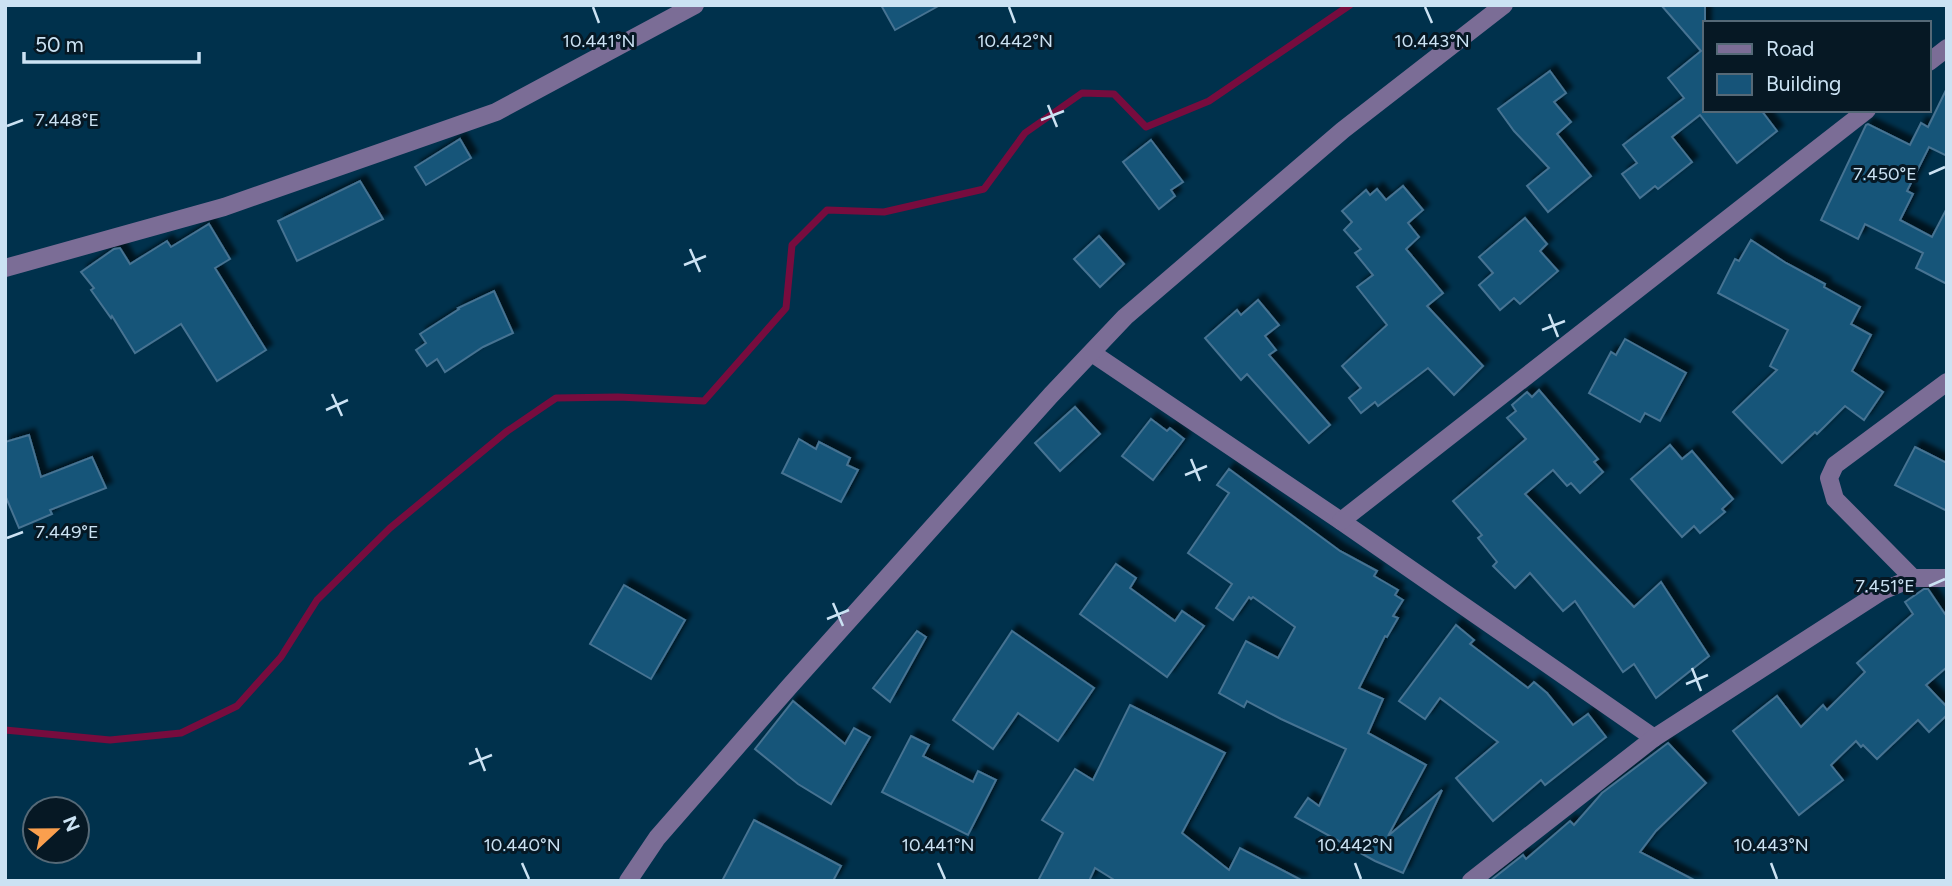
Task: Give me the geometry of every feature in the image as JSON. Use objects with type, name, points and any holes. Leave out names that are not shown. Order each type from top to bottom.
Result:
[{"type":"street","points":[[5,268],[224,207],[496,112],[695,5]]},
{"type":"street","points":[[628,881],[657,838],[789,687],[1125,317],[1343,130],[1504,5]]},
{"type":"street","points":[[1931,60],[1947,48]]},
{"type":"street","points":[[1341,521],[1864,112]]},
{"type":"street","points":[[1092,353],[1341,521],[1654,738]]},
{"type":"street","points":[[1913,579],[1835,499],[1829,478],[1835,465],[1947,382]]},
{"type":"street","points":[[1471,881],[1654,738],[1882,592],[1913,579],[1947,578]]},
{"type":"building","points":[[881,5],[940,5],[895,30]]},
{"type":"building","points":[[1661,5],[1705,5],[1703,112],[1763,112],[1777,131],[1737,163],[1700,115],[1672,137],[1692,162],[1658,189],[1655,186],[1640,198],[1622,174],[1637,163],[1623,145],[1684,98],[1668,78],[1701,51]]},
{"type":"building","points":[[1550,71],[1566,93],[1554,102],[1571,122],[1557,134],[1591,176],[1548,212],[1527,186],[1549,168],[1514,131],[1498,109]]},
{"type":"building","points":[[1947,88],[1947,156],[1929,147],[1907,191],[1913,194],[1900,220],[1932,237],[1947,208],[1947,284],[1916,268],[1923,253],[1865,224],[1858,239],[1821,220],[1866,125],[1910,145],[1921,123],[1928,127]]},
{"type":"building","points":[[460,139],[471,158],[426,185],[415,167]]},
{"type":"building","points":[[1151,140],[1183,182],[1171,190],[1175,196],[1159,209],[1123,162]]},
{"type":"building","points":[[360,181],[383,219],[297,261],[278,221]]},
{"type":"building","points":[[1403,186],[1423,210],[1408,223],[1419,237],[1406,249],[1443,293],[1427,306],[1483,366],[1454,395],[1428,368],[1378,406],[1375,402],[1361,413],[1349,398],[1361,388],[1342,366],[1387,325],[1357,287],[1373,275],[1355,253],[1361,249],[1344,230],[1352,222],[1342,211],[1366,190],[1370,195],[1377,189],[1386,200]]},
{"type":"building","points":[[1525,218],[1547,244],[1540,251],[1558,271],[1520,304],[1514,298],[1500,310],[1479,285],[1493,273],[1479,257]]},
{"type":"building","points":[[209,224],[230,259],[215,268],[266,350],[217,381],[181,324],[135,353],[81,272],[114,249],[120,248],[130,264],[167,241],[171,247]]},
{"type":"building","points":[[1099,236],[1124,264],[1100,287],[1074,259]]},
{"type":"building","points":[[1751,240],[1860,307],[1851,324],[1871,335],[1852,371],[1883,392],[1864,420],[1845,406],[1782,463],[1733,412],[1777,370],[1770,366],[1788,330],[1718,293],[1735,259],[1739,261]]},
{"type":"building","points":[[494,291],[513,333],[483,347],[445,372],[437,359],[427,366],[416,350],[426,343],[420,334],[458,308]]},
{"type":"building","points":[[1258,300],[1279,325],[1265,336],[1276,350],[1269,355],[1330,425],[1309,443],[1247,374],[1241,380],[1205,338],[1237,310],[1241,315]]},
{"type":"building","points":[[1625,339],[1686,373],[1660,421],[1645,413],[1640,422],[1589,393],[1611,352],[1616,355]]},
{"type":"building","points":[[1539,390],[1598,459],[1594,462],[1603,472],[1580,493],[1571,483],[1567,486],[1553,470],[1525,494],[1634,607],[1661,582],[1709,656],[1656,698],[1634,664],[1623,672],[1575,601],[1563,611],[1530,573],[1515,588],[1493,566],[1497,562],[1478,538],[1482,535],[1453,501],[1526,439],[1507,418],[1516,411],[1512,405],[1527,392],[1532,397]]},
{"type":"building","points":[[1075,407],[1100,434],[1060,471],[1035,443]]},
{"type":"building","points":[[1151,419],[1167,431],[1170,428],[1184,439],[1153,480],[1122,456]]},
{"type":"building","points":[[29,435],[41,477],[92,457],[106,488],[50,510],[52,514],[19,528],[5,495],[5,442]]},
{"type":"building","points":[[799,439],[816,449],[819,442],[850,458],[847,465],[858,470],[841,502],[782,473]]},
{"type":"building","points":[[1670,445],[1682,459],[1692,451],[1733,499],[1722,509],[1725,512],[1700,533],[1694,526],[1682,537],[1631,479]]},
{"type":"building","points":[[1915,447],[1947,463],[1947,511],[1895,485]]},
{"type":"building","points":[[1229,469],[1340,551],[1377,571],[1374,576],[1398,590],[1395,595],[1403,600],[1393,616],[1398,618],[1387,637],[1385,636],[1359,688],[1383,699],[1368,733],[1426,765],[1388,836],[1442,790],[1403,873],[1375,861],[1295,817],[1308,798],[1319,806],[1346,749],[1247,701],[1244,707],[1219,693],[1246,641],[1278,658],[1295,627],[1253,597],[1249,597],[1233,620],[1216,608],[1232,584],[1188,553],[1229,493],[1217,485]]},
{"type":"building","points":[[1116,564],[1136,578],[1130,588],[1175,621],[1182,611],[1204,626],[1167,677],[1080,614]]},
{"type":"building","points":[[624,585],[685,620],[651,679],[590,644]]},
{"type":"building","points":[[1928,589],[1947,617],[1947,667],[1926,685],[1947,707],[1947,715],[1929,732],[1918,720],[1877,759],[1856,741],[1831,765],[1843,780],[1799,815],[1733,731],[1777,696],[1801,727],[1823,705],[1827,710],[1865,672],[1857,663],[1913,614],[1905,602]]},
{"type":"building","points":[[1456,625],[1474,640],[1470,644],[1528,688],[1534,682],[1547,693],[1573,725],[1588,714],[1606,737],[1545,785],[1541,780],[1493,821],[1456,778],[1498,742],[1440,698],[1425,719],[1399,701]]},
{"type":"building","points":[[917,631],[926,637],[890,702],[873,688]]},
{"type":"building","points":[[1012,631],[1094,688],[1058,741],[1018,713],[993,749],[953,720]]},
{"type":"building","points":[[793,701],[845,744],[854,728],[870,737],[831,804],[798,784],[755,749]]},
{"type":"building","points":[[1130,705],[1225,753],[1182,833],[1229,870],[1240,848],[1303,881],[1116,881],[1095,868],[1089,881],[1038,881],[1063,833],[1042,820],[1075,769],[1093,780]]},
{"type":"building","points":[[911,736],[929,745],[923,756],[973,782],[978,771],[996,780],[968,835],[882,792]]},
{"type":"building","points":[[1668,743],[1706,783],[1656,831],[1640,852],[1696,881],[1490,881],[1523,855],[1526,859],[1570,821],[1574,825],[1602,793]]},
{"type":"building","points":[[754,820],[841,866],[833,881],[722,881]]},
{"type":"waterway","points":[[5,730],[110,740],[181,733],[237,706],[281,657],[317,600],[390,528],[506,432],[556,398],[618,397],[704,401],[786,308],[792,245],[827,210],[884,212],[984,189],[1025,133],[1082,93],[1114,94],[1146,127],[1209,101],[1350,5]]}]
